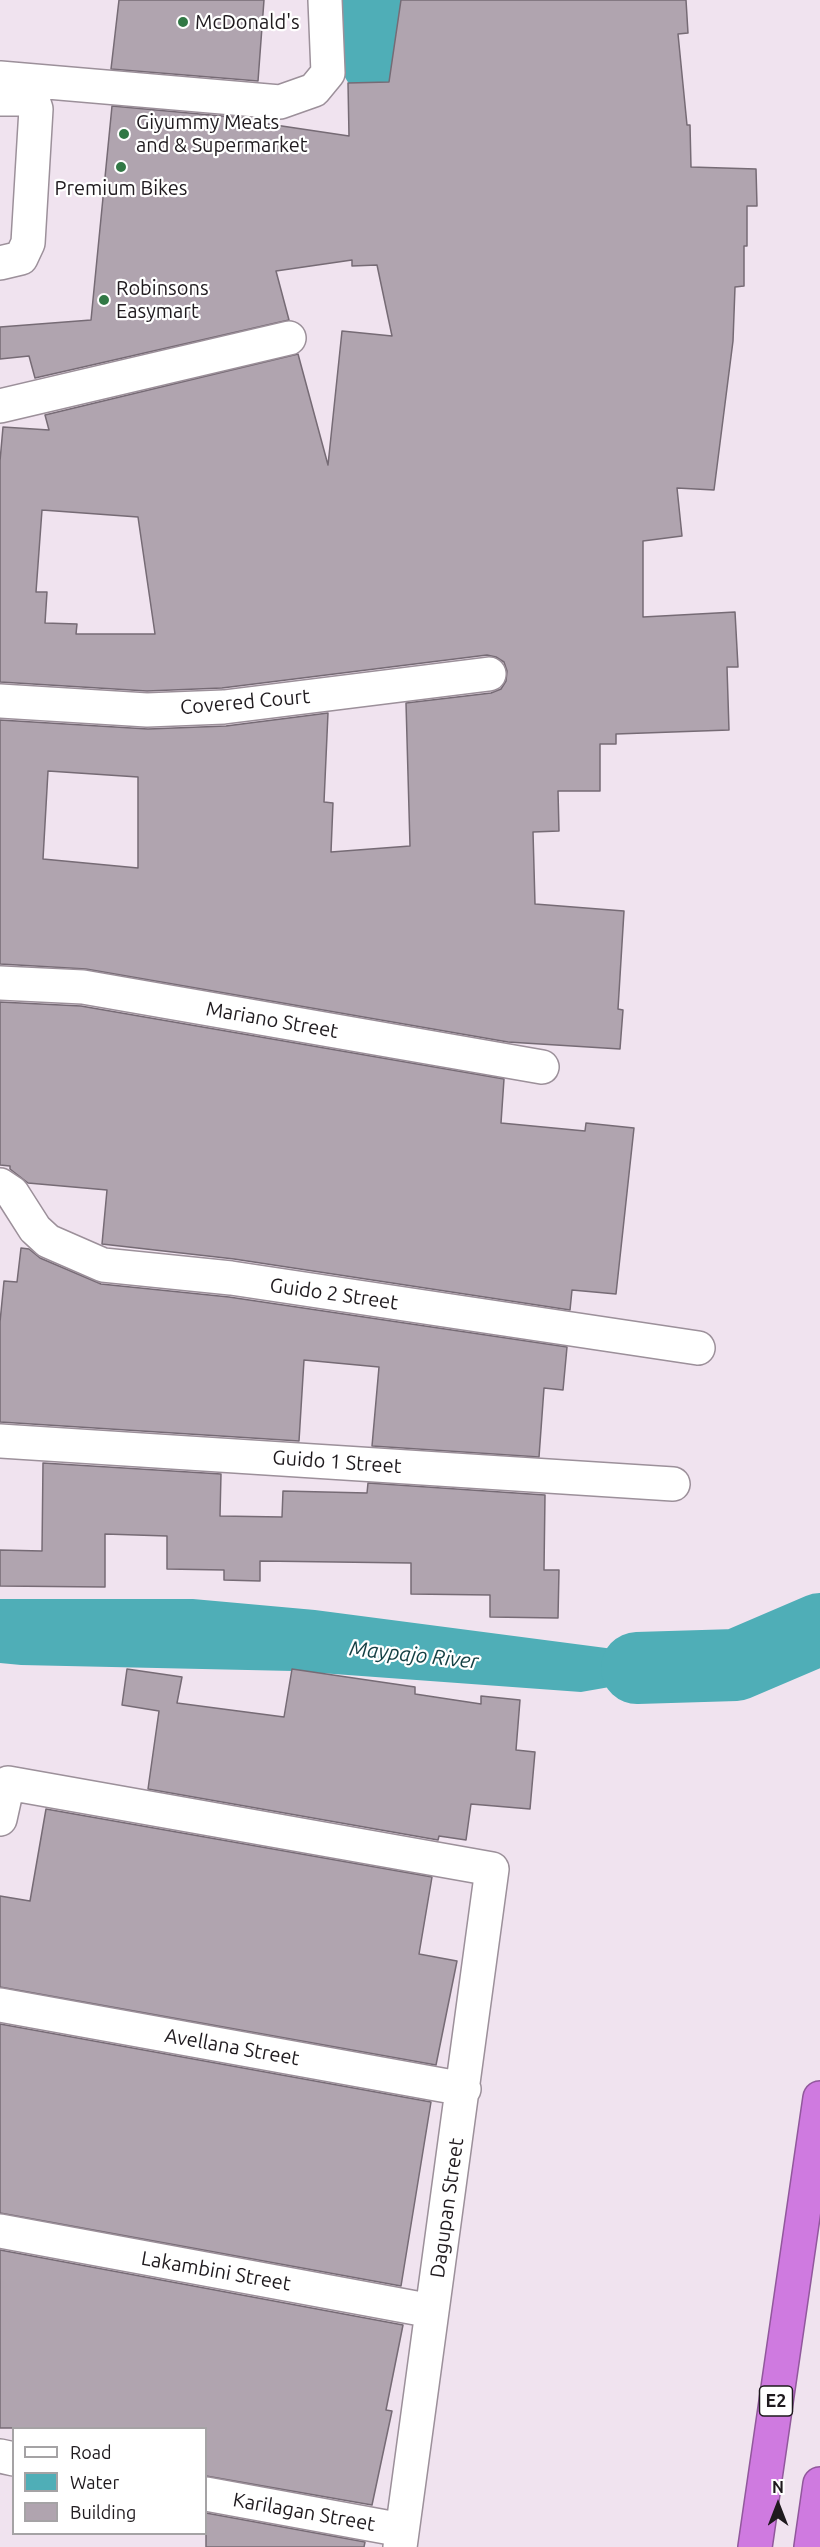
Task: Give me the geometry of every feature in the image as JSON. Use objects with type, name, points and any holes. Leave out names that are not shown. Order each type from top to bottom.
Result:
[{"type":"highway","name":"E2","points":[[755,2547],[820,2098]]},
{"type":"highway","points":[[811,2547],[820,2484]]},
{"type":"street","points":[[0,78],[280,102],[314,90],[328,74],[325,0]]},
{"type":"street","points":[[0,99],[27,99],[34,103],[36,109],[28,243],[21,258],[0,263]]},
{"type":"street","points":[[0,406],[289,338]]},
{"type":"street","name":"Covered Court","points":[[0,701],[147,710],[224,707],[489,674]]},
{"type":"street","name":"Mariano Street","points":[[0,982],[83,987],[542,1067]]},
{"type":"street","name":"Guido 2 Street","points":[[0,1185],[12,1193],[35,1229],[48,1241],[103,1265],[231,1278],[698,1348]]},
{"type":"street","name":"Guido 1 Street","points":[[0,1441],[673,1484]]},
{"type":"street","name":"Dagupan Street","points":[[0,1819],[8,1783],[492,1869],[464,2089],[401,2539]]},
{"type":"street","name":"Avellana Street","points":[[0,2006],[464,2089]]},
{"type":"street","name":"Lakambini Street","points":[[0,2231],[432,2311]]},
{"type":"street","name":"Karilagan Street","points":[[207,2494],[401,2539]]},
{"type":"water","points":[[0,1599],[193,1599],[315,1610],[736,1665],[581,1692],[293,1671],[21,1665],[0,1663]]},
{"type":"building","points":[[119,0],[264,0],[258,81],[111,69]]},
{"type":"building","points":[[401,0],[686,0],[688,33],[678,34],[687,125],[690,125],[691,167],[756,169],[757,206],[747,206],[744,286],[735,287],[733,341],[714,490],[677,488],[682,536],[643,541],[643,617],[735,612],[738,667],[727,667],[729,730],[616,734],[616,744],[600,744],[600,791],[558,791],[559,831],[533,832],[535,904],[624,911],[618,1009],[623,1010],[620,1049],[508,1042],[86,969],[0,964],[0,720],[148,729],[226,726],[328,713],[324,802],[333,803],[331,852],[410,846],[406,703],[491,693],[501,689],[506,681],[507,671],[504,662],[487,655],[222,688],[147,691],[0,682],[0,461],[3,427],[49,430],[45,415],[298,354],[328,465],[342,331],[392,336],[377,265],[352,266],[352,260],[276,271],[289,320],[35,378],[29,356],[0,359],[0,327],[91,320],[112,106],[255,119],[255,122],[349,136],[348,83],[389,82]],"holes":[[[42,510],[138,517],[155,634],[76,634],[77,624],[45,623],[47,592],[36,592]],[[48,771],[138,777],[138,868],[43,859]]]},
{"type":"building","points":[[0,1002],[81,1006],[504,1079],[501,1123],[585,1131],[586,1123],[634,1128],[616,1294],[572,1290],[570,1310],[234,1259],[102,1244],[107,1190],[28,1183],[10,1169],[10,1166],[0,1165]]},
{"type":"building","points":[[21,1248],[29,1249],[40,1258],[101,1284],[229,1297],[567,1347],[563,1390],[544,1388],[539,1457],[372,1446],[379,1367],[304,1360],[299,1441],[0,1422],[0,1322],[4,1281],[17,1282]]},
{"type":"building","points":[[43,1463],[221,1474],[220,1516],[282,1517],[283,1491],[367,1493],[368,1483],[545,1495],[544,1570],[559,1570],[558,1618],[490,1617],[490,1595],[411,1594],[411,1563],[260,1561],[260,1581],[224,1580],[224,1570],[167,1569],[167,1536],[105,1534],[105,1587],[0,1586],[0,1550],[42,1551]]},
{"type":"building","points":[[127,1669],[182,1677],[177,1703],[284,1717],[292,1669],[415,1687],[415,1694],[481,1704],[481,1696],[520,1700],[516,1750],[535,1752],[530,1809],[471,1804],[466,1840],[439,1836],[438,1840],[148,1789],[159,1711],[122,1705]]},
{"type":"building","points":[[46,1809],[432,1877],[419,1954],[457,1961],[436,2065],[0,1987],[0,1896],[30,1901]]},
{"type":"building","points":[[0,2024],[431,2102],[401,2286],[0,2213]]},
{"type":"building","points":[[0,2250],[403,2325],[386,2410],[392,2411],[372,2505],[207,2476],[207,2427],[0,2428]]},
{"type":"building","points":[[207,2513],[365,2542],[364,2547],[206,2547]]},
{"type":"waterway","points":[[376,0],[377,61]]},
{"type":"waterway","name":"Maypajo River","points":[[637,1668],[736,1665],[820,1629]]},
{"type":"place","name":"McDonald's","points":[[183,22]]},
{"type":"place","name":"Giyummy Meats and & Supermarket","points":[[124,134]]},
{"type":"place","name":"Premium Bikes","points":[[121,167]]},
{"type":"place","name":"Robinsons Easymart","points":[[104,300]]}]
